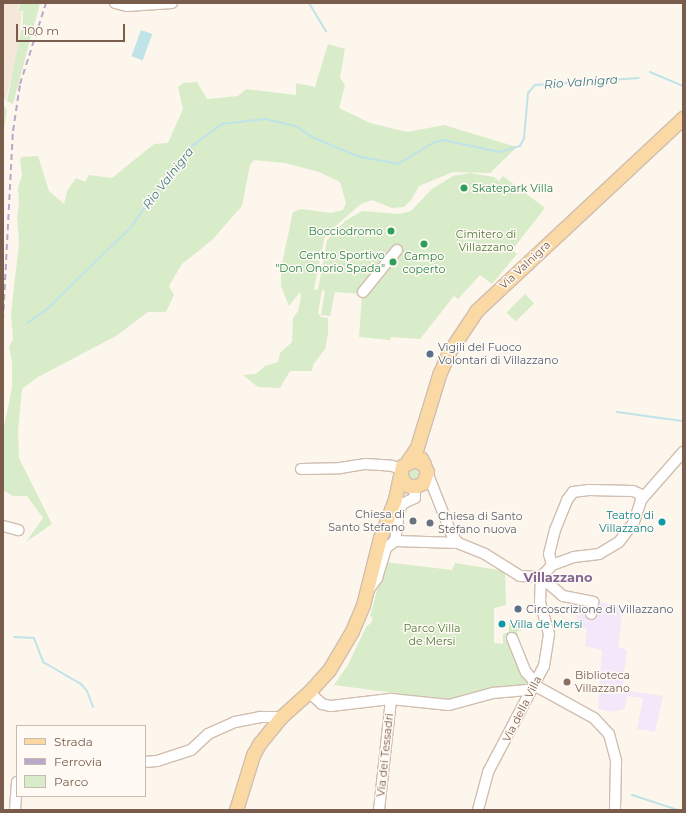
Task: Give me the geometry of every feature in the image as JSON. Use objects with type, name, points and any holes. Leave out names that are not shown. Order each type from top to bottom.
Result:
[{"type":"main road","name":"Via Valnigra","points":[[403,468],[417,447],[444,363],[455,341],[477,310],[683,118]]},
{"type":"main road","points":[[395,499],[426,480],[426,468],[417,447]]},
{"type":"main road","points":[[236,810],[253,755],[281,717],[309,692],[329,670],[345,646],[366,594],[383,526],[395,499],[403,468],[418,460],[426,468]]},
{"type":"main road","points":[[403,468],[403,481],[415,486]]},
{"type":"street","points":[[115,3],[127,6],[172,3]]},
{"type":"street","points":[[363,292],[397,250]]},
{"type":"street","points":[[541,577],[552,565],[565,560],[599,554],[619,542],[634,522],[639,504],[644,496],[683,452]]},
{"type":"street","points":[[301,469],[340,468],[366,464],[403,468]]},
{"type":"street","points":[[426,468],[452,535],[458,542],[520,576],[541,577],[563,596],[593,602],[591,614]]},
{"type":"street","points":[[395,541],[398,512],[402,504],[415,498],[415,486],[435,494]]},
{"type":"street","points":[[552,565],[549,554],[555,530],[567,500],[573,492],[589,490],[633,491],[644,496]]},
{"type":"street","points":[[3,526],[18,530]]},
{"type":"street","points":[[366,594],[377,578],[386,548],[395,541],[458,542]]},
{"type":"street","name":"Via della Villa","points":[[478,810],[488,772],[505,743],[532,685],[544,666],[549,644],[549,634],[541,606],[541,577]]},
{"type":"street","points":[[512,638],[532,685],[594,718],[610,734],[616,761],[615,810]]},
{"type":"street","name":"Via dei Tessadri","points":[[309,692],[322,704],[331,706],[391,699],[449,705],[493,692],[532,685]]},
{"type":"street","name":"Via dei Tessadri","points":[[379,810],[391,699]]},
{"type":"street","points":[[146,762],[157,761],[191,750],[208,734],[235,722],[260,717],[281,717]]},
{"type":"street","points":[[15,810],[16,796]]},
{"type":"shaded area","points":[[3,3],[20,3],[17,11],[22,12],[17,55],[6,100],[3,100]]},
{"type":"shaded area","points":[[579,598],[623,607],[618,647],[627,650],[622,690],[663,696],[655,732],[637,729],[643,698],[627,696],[625,709],[611,712],[598,709],[602,650],[585,646],[587,629],[576,626]]},
{"type":"green space","points":[[21,3],[40,3],[13,104],[7,101],[23,20],[23,11],[18,11]]},
{"type":"green space","name":"Cimitero di Villazzano","points":[[328,44],[345,49],[340,78],[345,85],[339,108],[370,123],[407,132],[444,125],[517,147],[490,173],[453,172],[419,186],[411,200],[404,207],[392,208],[372,200],[361,204],[325,235],[314,289],[318,290],[327,240],[345,221],[362,211],[399,214],[411,211],[432,189],[453,176],[470,173],[494,177],[499,181],[503,176],[545,208],[512,250],[517,254],[492,284],[480,275],[458,299],[454,296],[420,339],[391,337],[390,340],[359,337],[362,294],[335,292],[330,316],[321,315],[325,291],[322,290],[318,313],[321,317],[328,318],[328,334],[325,349],[313,365],[312,371],[290,371],[280,388],[258,387],[243,375],[256,374],[265,366],[278,362],[280,353],[292,342],[293,318],[298,311],[301,297],[300,292],[289,306],[281,286],[281,268],[293,212],[301,209],[331,213],[343,210],[346,203],[340,182],[319,172],[285,163],[254,160],[250,165],[242,206],[212,240],[182,264],[169,286],[174,295],[166,312],[148,312],[116,336],[38,377],[22,389],[18,432],[19,458],[52,524],[26,542],[43,518],[27,496],[13,496],[3,490],[3,432],[12,388],[12,362],[9,347],[13,339],[11,314],[19,243],[17,216],[19,205],[18,188],[22,175],[20,159],[22,157],[38,156],[49,191],[64,204],[67,191],[76,178],[85,182],[89,175],[112,178],[154,144],[168,143],[183,109],[178,87],[183,83],[197,82],[207,99],[238,96],[246,89],[296,95],[296,83],[315,87]]},
{"type":"green space","points":[[3,105],[7,110],[4,128],[3,176]]},
{"type":"green space","points":[[525,294],[534,303],[516,322],[507,312]]},
{"type":"green space","points":[[410,465],[421,468],[419,480],[408,479],[406,470]]},
{"type":"green space","name":"Parco Villa de Mersi","points":[[385,562],[452,570],[455,563],[505,571],[506,605],[494,608],[494,643],[503,644],[503,634],[509,632],[509,623],[520,623],[521,631],[517,631],[528,682],[527,685],[469,698],[441,699],[334,685],[348,665],[366,627],[371,623],[373,618],[370,616]]},
{"type":"water","points":[[141,30],[152,34],[143,60],[131,56]]},
{"type":"waterway","points":[[309,3],[326,31]]},
{"type":"waterway","name":"Rio Valnigra","points":[[650,72],[683,86]]},
{"type":"waterway","name":"Rio Valnigra","points":[[27,323],[46,310],[130,228],[188,149],[222,124],[265,119],[296,126],[314,138],[360,157],[398,164],[433,143],[443,140],[500,152],[520,146],[524,138],[528,93],[535,85],[639,78]]},
{"type":"waterway","points":[[617,412],[682,421]]},
{"type":"waterway","points":[[14,637],[34,638],[43,662],[81,684],[87,691],[93,707]]},
{"type":"waterway","points":[[248,715],[260,711]]},
{"type":"waterway","points":[[632,795],[678,810]]},
{"type":"railway","points":[[3,320],[13,131],[20,84],[46,3]]},
{"type":"place","name":"Skatepark Villa","points":[[464,188]]},
{"type":"place","name":"Bocciodromo","points":[[391,231]]},
{"type":"place","name":"Campo coperto","points":[[424,244]]},
{"type":"place","name":"Centro Sportivo \"Don Onorio Spada\"","points":[[393,262]]},
{"type":"place","name":"Vigili del Fuoco Volontari di Villazzano","points":[[430,354]]},
{"type":"place","name":"Chiesa di Santo Stefano","points":[[413,521]]},
{"type":"place","name":"Teatro di Villazzano","points":[[662,522]]},
{"type":"place","name":"Chiesa di Santo Stefano nuova","points":[[430,523]]},
{"type":"place","name":"Circoscrizione di Villazzano","points":[[518,609]]},
{"type":"place","name":"Villa de Mersi","points":[[502,624]]},
{"type":"place","name":"Biblioteca Villazzano","points":[[567,682]]},
{"type":"district","name":"Villazzano","points":[[558,577]]}]
